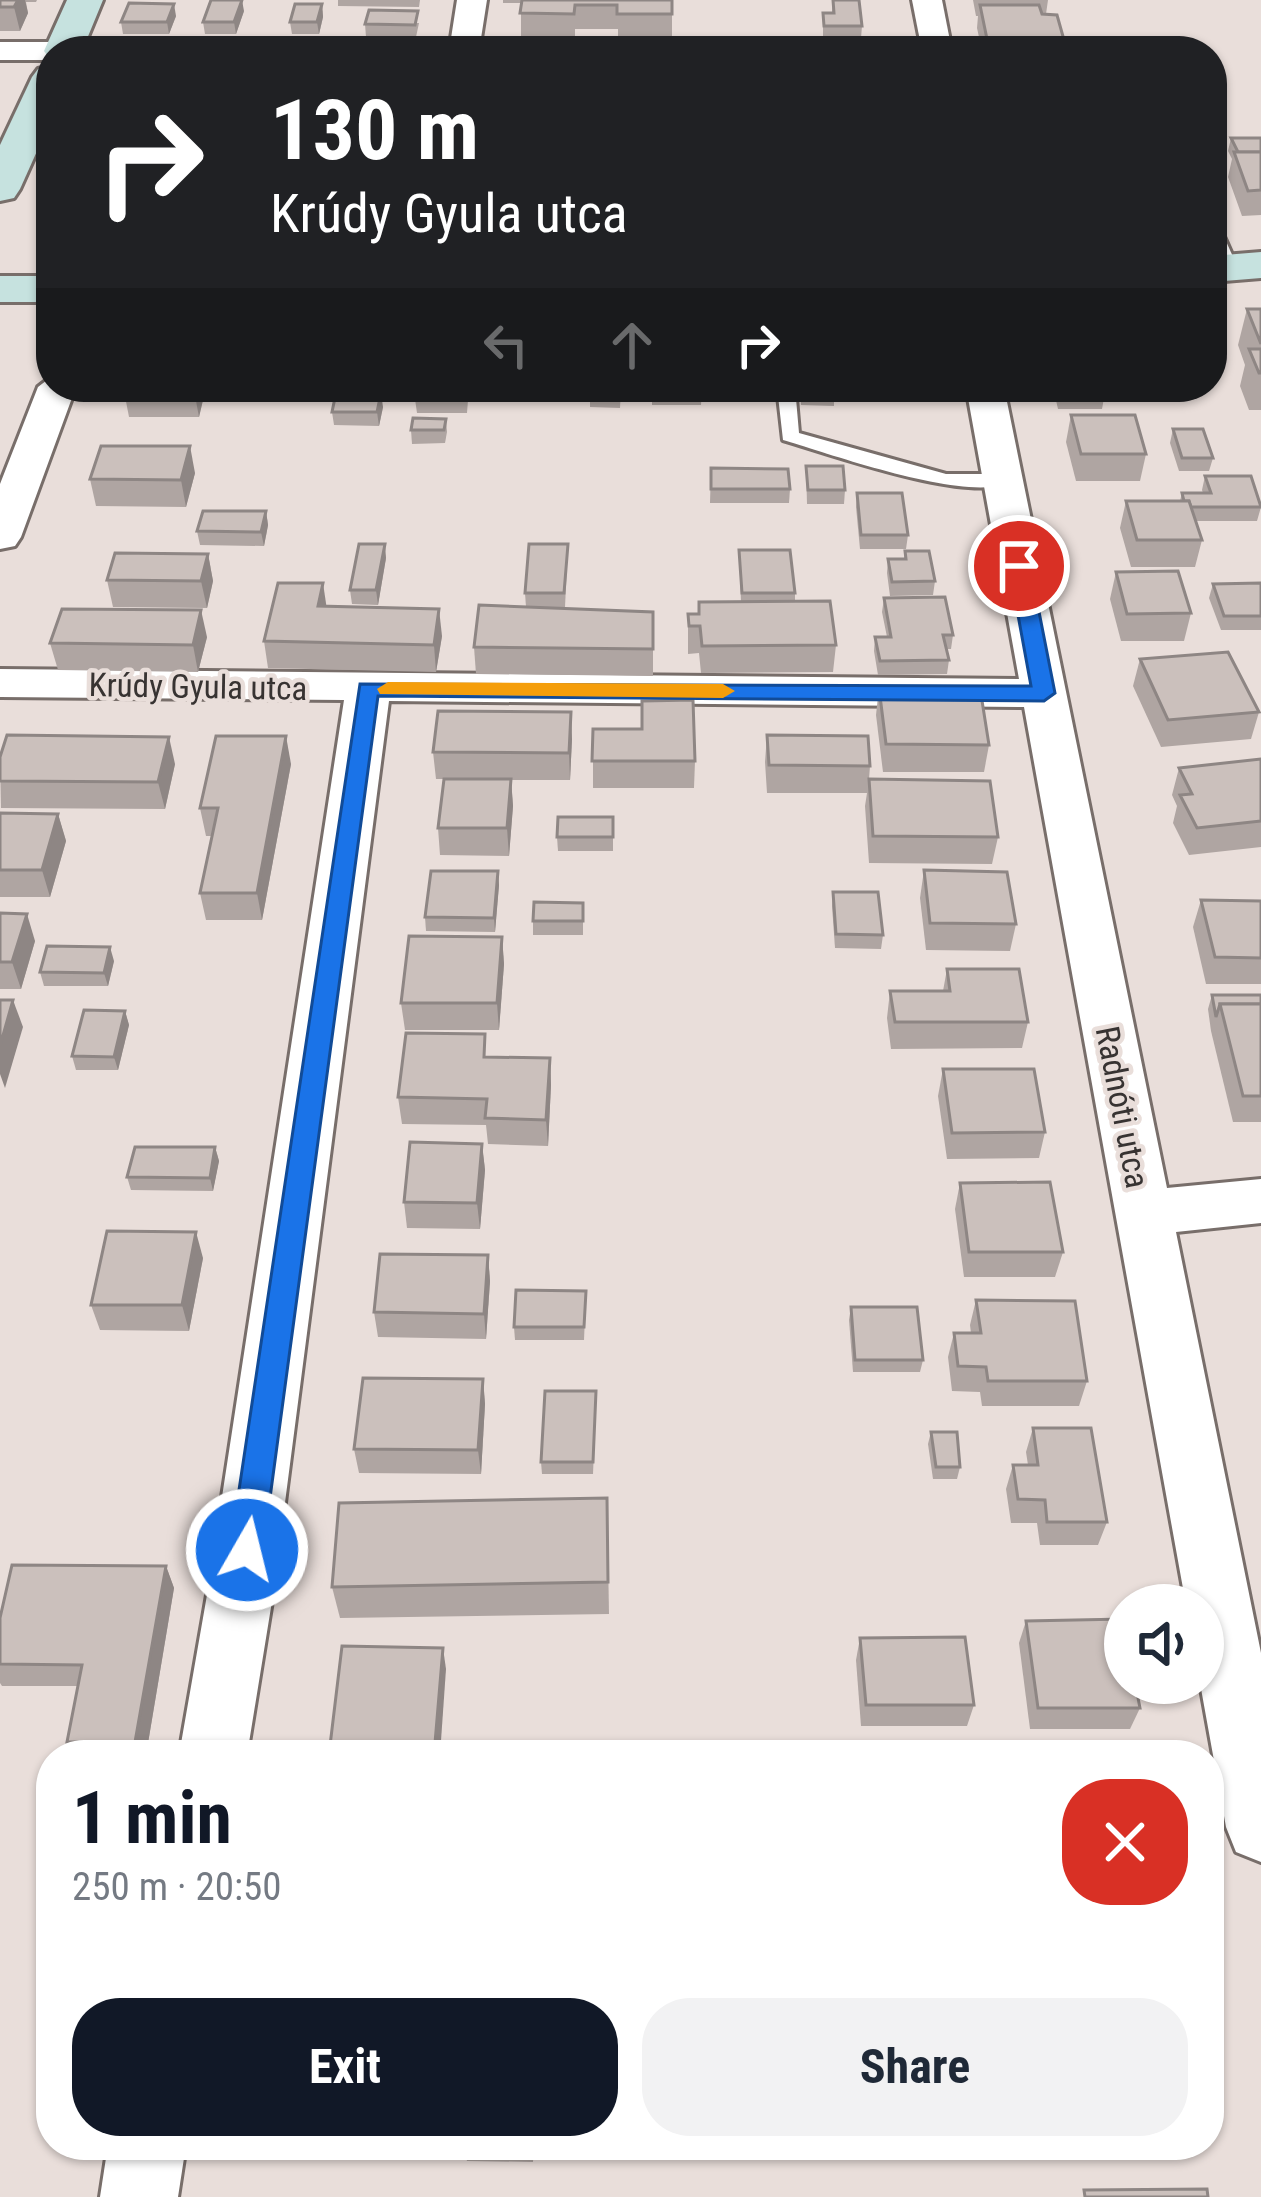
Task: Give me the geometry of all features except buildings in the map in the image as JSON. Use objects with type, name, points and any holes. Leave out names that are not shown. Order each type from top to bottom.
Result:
[{"type":"street","points":[[69,36],[85,0]]},
{"type":"street","points":[[466,36],[472,0]]},
{"type":"street","points":[[927,0],[934,36]]},
{"type":"street","points":[[0,51],[36,51]]},
{"type":"street","points":[[0,189],[36,110]]},
{"type":"street","points":[[0,290],[36,289]]},
{"type":"street","points":[[0,538],[51,402]]},
{"type":"street","name":"Radnóti utca","points":[[988,402],[1261,1827]]},
{"type":"street","name":"Krúdy Gyula utca","points":[[0,683],[1044,693]]},
{"type":"street","points":[[215,1740],[368,689]]},
{"type":"street","points":[[1143,1213],[1261,1201]]},
{"type":"street","points":[[139,2197],[145,2160]]},
{"type":"lane","points":[[787,402],[790,436],[945,480],[1003,481]]},
{"type":"slow traffic","points":[[388,689],[723,691]]},
{"type":"route","points":[[247,1550],[368,689],[1044,693],[1019,566]]}]
